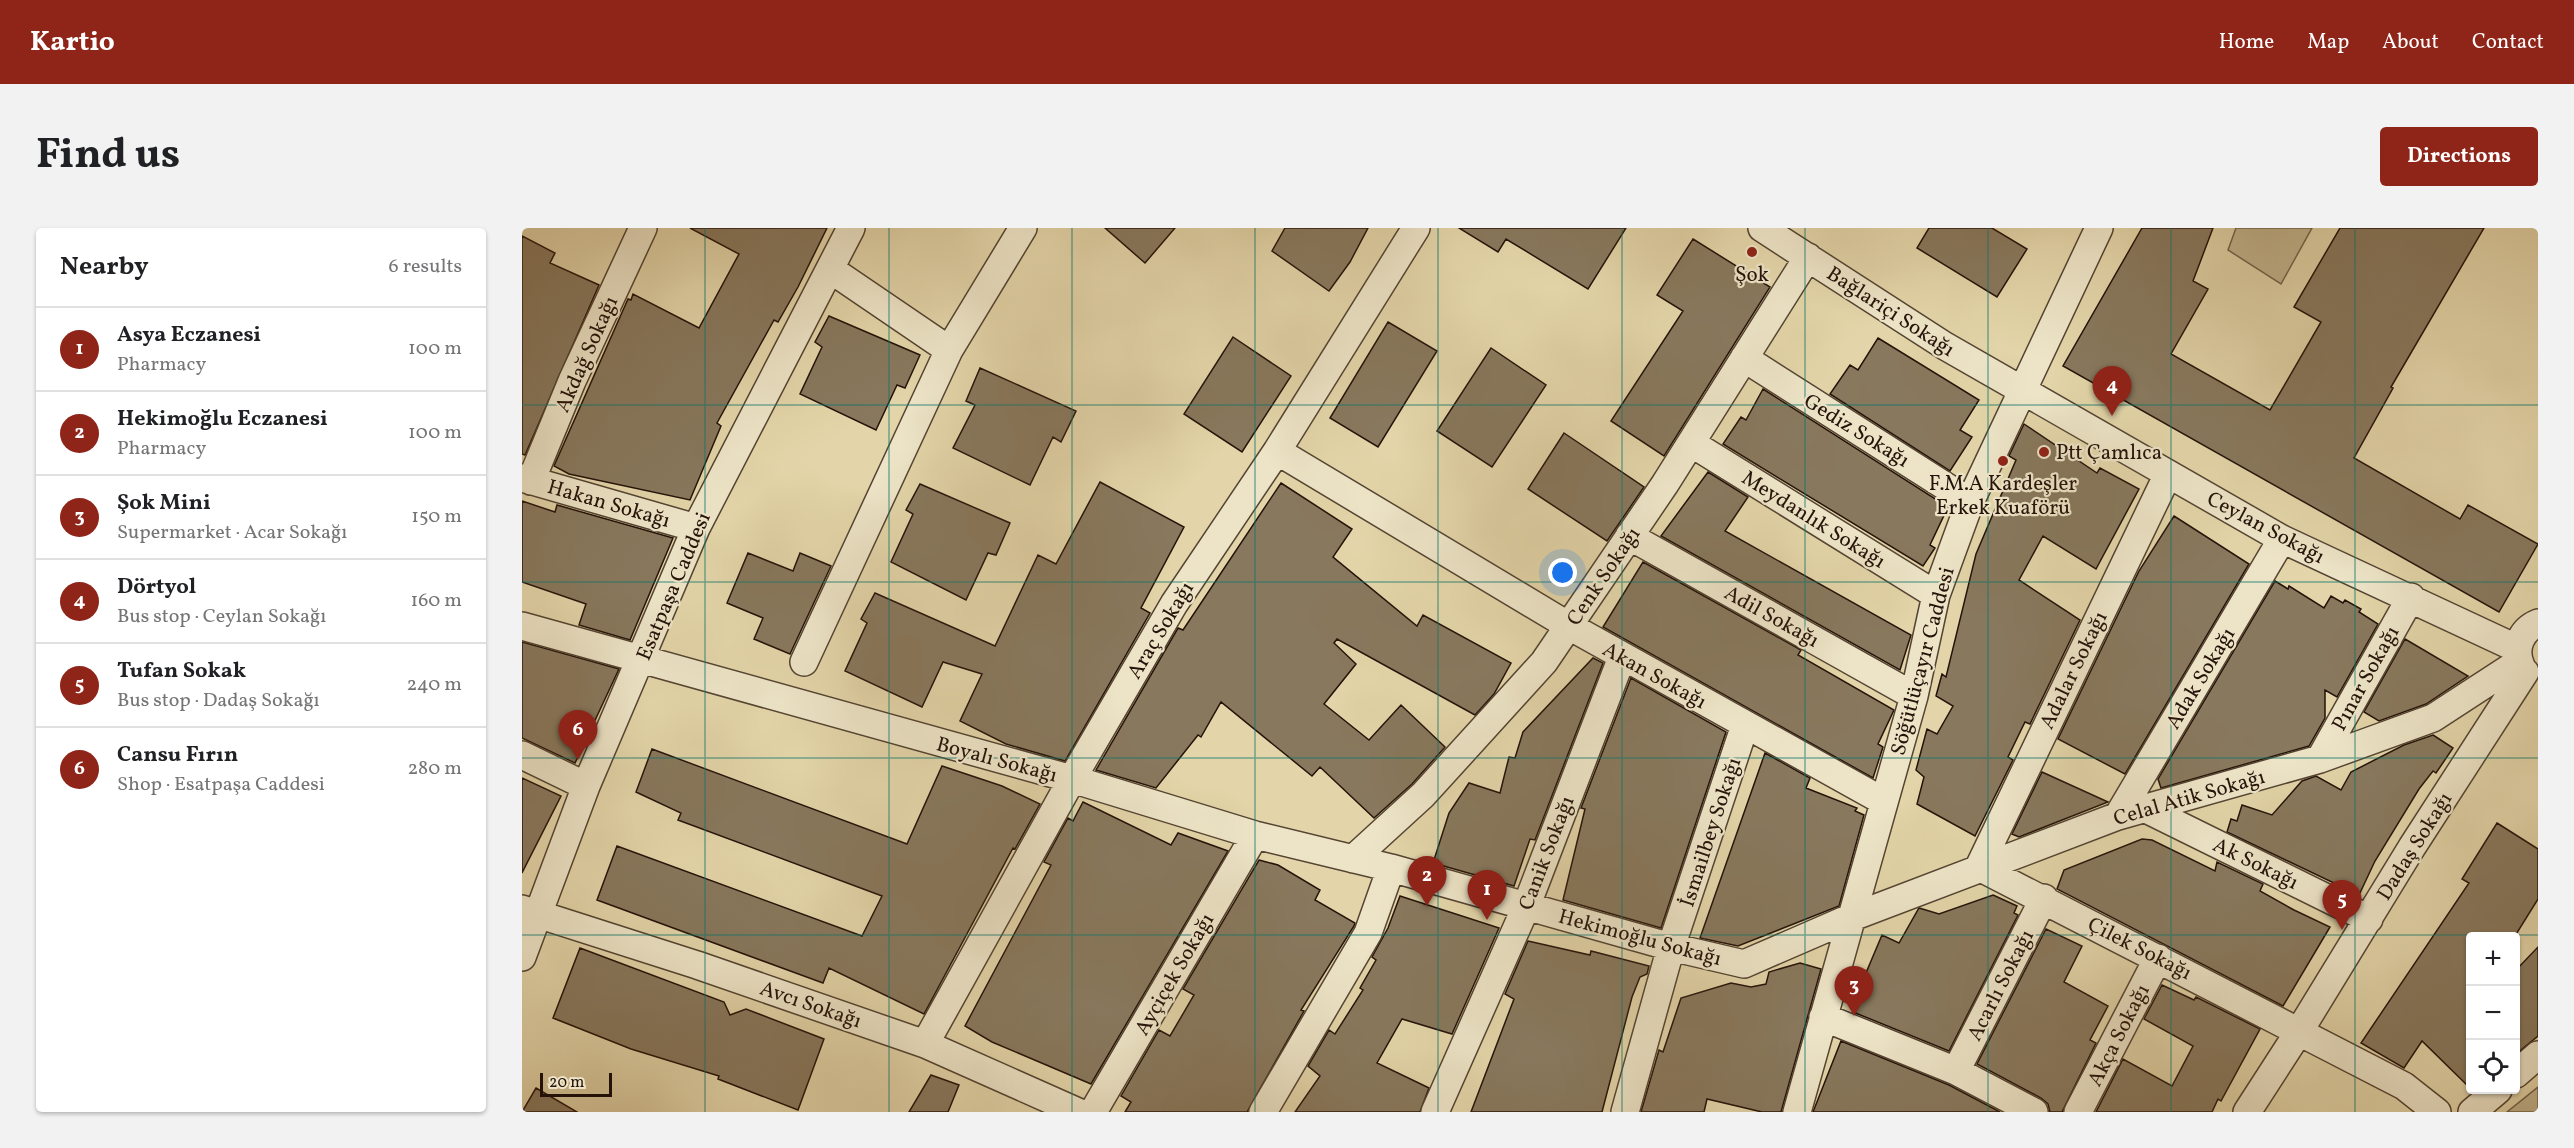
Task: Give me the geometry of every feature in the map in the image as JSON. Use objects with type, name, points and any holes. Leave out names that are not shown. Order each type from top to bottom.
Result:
[{"type":"street","name":"Akdağ Sokağı","points":[[527,480],[643,228]]},
{"type":"street","name":"Esatpaşa Caddesi","points":[[522,957],[530,912],[641,660],[696,528],[851,228]]},
{"type":"street","points":[[804,662],[949,350],[1023,228]]},
{"type":"street","name":"Araç Sokağı","points":[[925,1044],[1072,779],[1174,604],[1277,451],[1416,228]]},
{"type":"street","name":"Bağlariçi Sokağı","points":[[1762,228],[1945,346],[2022,390]]},
{"type":"street","name":"Söğütlüçayır Caddesi","points":[[1797,1112],[1914,696],[1936,595],[1970,502],[2098,228]]},
{"type":"street","name":"Cenk Sokağı","points":[[1353,859],[1423,795],[1544,662],[1691,442],[1808,257]]},
{"type":"street","points":[[830,269],[949,350]]},
{"type":"street","name":"Gediz Sokağı","points":[[1744,358],[1970,502]]},
{"type":"street","name":"Ceylan Sokağı","points":[[2022,390],[2282,539],[2411,597],[2525,666]]},
{"type":"street","name":"Meydanlık Sokağı","points":[[1691,442],[1936,595]]},
{"type":"street","name":"Akan Sokağı","points":[[1277,451],[1622,657],[1883,801]]},
{"type":"street","name":"Adalar Sokağı","points":[[1979,867],[2168,474]]},
{"type":"street","name":"Hakan Sokağı","points":[[527,480],[696,528]]},
{"type":"street","name":"Adil Sokağı","points":[[1629,536],[1914,696]]},
{"type":"street","name":"Adak Sokağı","points":[[2118,816],[2282,539]]},
{"type":"street","name":"Pınar Sokağı","points":[[2320,759],[2411,597]]},
{"type":"street","name":"Dadaş Sokağı","points":[[2247,1112],[2525,666],[2523,635],[2538,623]]},
{"type":"street","name":"Boyalı Sokağı","points":[[522,626],[1072,779],[1255,835],[1353,859]]},
{"type":"street","name":"Canik Sokağı","points":[[1435,1112],[1526,907],[1622,657]]},
{"type":"street","name":"Celal Atik Sokağı","points":[[1850,918],[2118,816],[2320,759],[2433,718],[2525,666]]},
{"type":"street","name":"İsmailbey Sokağı","points":[[1625,1112],[1671,947],[1745,725]]},
{"type":"street","points":[[522,755],[586,786]]},
{"type":"street","name":"Ak Sokağı","points":[[2144,808],[2369,919]]},
{"type":"street","name":"Ayçiçek Sokağı","points":[[1093,1112],[1255,835]]},
{"type":"street","name":"Hekimoğlu Sokağı","points":[[1353,859],[1671,947],[1744,964],[1850,918]]},
{"type":"street","name":"Çilek Sokağı","points":[[1979,867],[2300,1030],[2404,1086],[2437,1112]]},
{"type":"street","points":[[1263,1112],[1368,933],[1391,868]]},
{"type":"street","name":"Acarlı Sokağı","points":[[1956,1071],[2044,898]]},
{"type":"street","name":"Avcı Sokağı","points":[[530,912],[697,964],[925,1044],[1078,1112]]},
{"type":"street","name":"Akça Sokağı","points":[[2078,1112],[2158,957]]},
{"type":"street","points":[[1823,1017],[1956,1071],[2034,1112]]},
{"type":"street","points":[[2520,1071],[2538,1055]]},
{"type":"street","points":[[2472,1112],[2492,1094]]},
{"type":"shaded area","points":[[2236,228],[2312,228],[2281,284],[2228,250]]},
{"type":"shaded area","points":[[2538,1087],[2538,1112],[2507,1112]]},
{"type":"building","points":[[690,228],[827,228],[798,287],[778,322],[774,320],[717,423],[721,426],[690,500],[569,474],[554,466],[628,299],[631,300],[633,294],[699,328],[739,254]]},
{"type":"building","points":[[1105,228],[1175,228],[1145,263]]},
{"type":"building","points":[[1285,228],[1368,228],[1350,262],[1329,291],[1272,251]]},
{"type":"building","points":[[1459,228],[1626,228],[1588,289],[1506,239],[1498,252]]},
{"type":"building","points":[[1929,228],[1992,228],[2027,249],[1997,297],[1917,248]]},
{"type":"building","points":[[2142,228],[2213,228],[2193,281],[2208,289],[2171,354],[2270,410],[2321,322],[2294,307],[2340,228],[2484,228],[2391,387],[2393,388],[2354,458],[2460,519],[2468,505],[2538,544],[2499,612],[2063,366]]},
{"type":"building","points":[[522,236],[555,253],[550,263],[599,285],[525,455],[522,454]]},
{"type":"building","points":[[1693,239],[1770,287],[1664,456],[1611,421],[1683,311],[1657,295]]},
{"type":"building","points":[[829,316],[920,355],[905,388],[897,385],[876,430],[800,394],[822,347],[815,342]]},
{"type":"building","points":[[1388,322],[1437,351],[1378,447],[1330,418]]},
{"type":"building","points":[[1233,337],[1291,376],[1242,452],[1184,414]]},
{"type":"building","points":[[1878,338],[1979,400],[1960,430],[1972,437],[1950,471],[1830,394],[1850,365],[1858,370]]},
{"type":"building","points":[[1491,348],[1546,385],[1492,467],[1437,431]]},
{"type":"building","points":[[980,368],[1076,411],[1061,442],[1053,437],[1030,485],[953,448],[975,405],[966,401]]},
{"type":"building","points":[[1763,389],[1948,507],[1930,545],[1935,548],[1923,566],[1723,444],[1741,417],[1746,420]]},
{"type":"building","points":[[2024,424],[2097,473],[2100,468],[2139,489],[2096,569],[2043,536],[2019,580],[2080,620],[2030,724],[2025,722],[2008,757],[2013,760],[1975,836],[1917,804],[1924,777],[1916,770],[1927,729],[1937,734],[1953,706],[1936,696],[1942,674],[1946,677],[1976,554],[2016,460],[2009,456]]},
{"type":"building","points":[[1564,433],[1644,487],[1607,541],[1528,489]]},
{"type":"building","points":[[1708,472],[1748,497],[1725,531],[1911,635],[1900,670],[1661,536]]},
{"type":"building","points":[[1100,482],[1184,527],[1141,608],[1150,613],[1065,761],[1006,744],[960,721],[982,674],[943,662],[922,707],[845,671],[867,623],[861,619],[875,593],[995,646],[1038,555],[1056,564]]},
{"type":"building","points":[[1281,483],[1352,529],[1333,557],[1417,626],[1423,615],[1511,663],[1494,694],[1475,715],[1337,639],[1334,643],[1356,664],[1324,704],[1369,740],[1401,705],[1445,747],[1412,784],[1374,818],[1320,767],[1312,776],[1221,702],[1201,737],[1198,735],[1156,788],[1096,770],[1178,628],[1183,630]]},
{"type":"building","points":[[920,484],[1010,523],[996,555],[988,553],[966,600],[891,562],[913,514],[906,510]]},
{"type":"building","points":[[522,501],[555,512],[557,505],[673,538],[630,640],[579,625],[586,604],[522,582]]},
{"type":"building","points":[[2174,516],[2249,564],[2125,774],[2058,739],[2139,571]]},
{"type":"building","points":[[748,553],[793,571],[800,553],[831,566],[790,654],[754,639],[763,618],[727,603]]},
{"type":"building","points":[[1643,562],[1801,650],[1798,655],[1894,710],[1878,744],[1883,747],[1873,778],[1603,627]]},
{"type":"building","points":[[2275,581],[2288,589],[2289,586],[2324,608],[2331,596],[2343,603],[2345,600],[2361,609],[2359,612],[2378,624],[2337,697],[2325,690],[2325,718],[2309,746],[2161,788],[2158,779]]},
{"type":"building","points":[[2405,639],[2468,676],[2426,704],[2379,721],[2364,712]]},
{"type":"building","points":[[522,642],[619,669],[575,763],[522,738]]},
{"type":"building","points":[[1593,658],[1603,663],[1535,840],[1530,839],[1514,886],[1433,863],[1449,813],[1469,783],[1500,793],[1509,757],[1515,758],[1523,732]]},
{"type":"building","points":[[1631,678],[1726,732],[1661,928],[1563,900],[1585,809],[1581,808]]},
{"type":"building","points":[[2433,735],[2453,748],[2436,773],[2433,771],[2419,789],[2375,861],[2359,895],[2227,832],[2231,819],[2237,821],[2242,805],[2272,815],[2302,781],[2316,776],[2341,790],[2351,772],[2404,745]]},
{"type":"building","points":[[652,749],[907,844],[942,766],[1002,786],[1040,804],[1015,849],[1013,848],[924,1014],[829,968],[823,983],[597,900],[617,846],[862,936],[882,896],[678,820],[681,813],[636,792]]},
{"type":"building","points":[[1765,753],[1810,778],[1806,788],[1857,808],[1855,811],[1864,815],[1839,906],[1738,946],[1700,938]]},
{"type":"building","points":[[2042,772],[2108,802],[2019,837],[2012,834]]},
{"type":"building","points":[[522,778],[561,796],[522,873]]},
{"type":"building","points":[[1083,802],[1171,845],[1178,833],[1228,851],[1091,1084],[992,1042],[965,1026],[1051,865],[1044,862],[1068,818],[1073,821]]},
{"type":"building","points":[[2497,823],[2538,849],[2538,899],[2517,932],[2466,932],[2466,1084],[2422,1041],[2404,1068],[2361,1043],[2469,883],[2462,879]]},
{"type":"building","points":[[2142,839],[2152,840],[2215,871],[2217,862],[2263,884],[2260,891],[2330,927],[2283,1006],[2057,889],[2064,870]]},
{"type":"building","points":[[1259,860],[1278,865],[1320,890],[1315,900],[1355,923],[1354,926],[1301,1010],[1304,1011],[1247,1112],[1125,1112],[1131,1102],[1121,1096],[1159,1030],[1170,1036],[1194,995],[1183,989]]},
{"type":"building","points":[[1993,895],[2017,906],[2014,913],[2018,915],[1949,1051],[1853,1012],[1867,982],[1863,980],[1882,935],[1899,943],[1919,908],[1939,914]]},
{"type":"building","points":[[1400,896],[1499,928],[1452,1034],[1402,1019],[1377,1063],[1429,1088],[1420,1112],[1295,1112],[1320,1076],[1308,1066],[1329,1030],[1335,1034],[1363,990],[1360,988],[1376,960],[1372,957],[1388,928]]},
{"type":"building","points":[[2046,929],[2082,946],[2064,982],[2108,1006],[2090,1040],[2096,1043],[2062,1112],[2050,1112],[2048,1104],[2041,1098],[1977,1064]]},
{"type":"building","points":[[1528,941],[1590,955],[1591,951],[1649,966],[1647,974],[1640,977],[1632,997],[1602,1112],[1471,1112],[1514,999],[1505,994]]},
{"type":"building","points":[[2538,947],[2538,1036],[2520,1051],[2520,986],[2520,966]]},
{"type":"building","points":[[580,948],[724,1002],[730,1015],[746,1009],[824,1039],[798,1110],[718,1079],[719,1076],[631,1049],[553,1018]]},
{"type":"building","points":[[1800,963],[1821,969],[1781,1112],[1762,1112],[1707,1099],[1704,1112],[1641,1112],[1659,1050],[1663,1052],[1681,998],[1731,983],[1751,987],[1766,984],[1769,972]]},
{"type":"building","points":[[2162,985],[2194,1000],[2196,997],[2260,1029],[2221,1101],[2218,1099],[2212,1112],[2096,1112],[2123,1059],[2172,1086],[2193,1046],[2144,1019]]},
{"type":"building","points":[[1841,1041],[1949,1085],[2000,1112],[1813,1112]]},
{"type":"building","points":[[931,1075],[959,1085],[948,1112],[909,1112]]},
{"type":"building","points":[[536,1088],[577,1112],[522,1112]]},
{"type":"place","name":"Şok","points":[[1752,252]]},
{"type":"place","name":"Dörtyol","points":[[2112,416]]},
{"type":"place","name":"Ptt Çamlıca","points":[[2044,452]]},
{"type":"place","name":"F.M.A Kardeşler Erkek Kuaförü","points":[[2003,461]]},
{"type":"place","name":"Cansu Fırın","points":[[578,760]]},
{"type":"place","name":"Hekimoğlu Eczanesi","points":[[1427,906]]},
{"type":"place","name":"Asya Eczanesi","points":[[1487,920]]},
{"type":"place","name":"Tufan Sokak","points":[[2342,930]]},
{"type":"place","name":"Şok Mini","points":[[1854,1016]]}]
